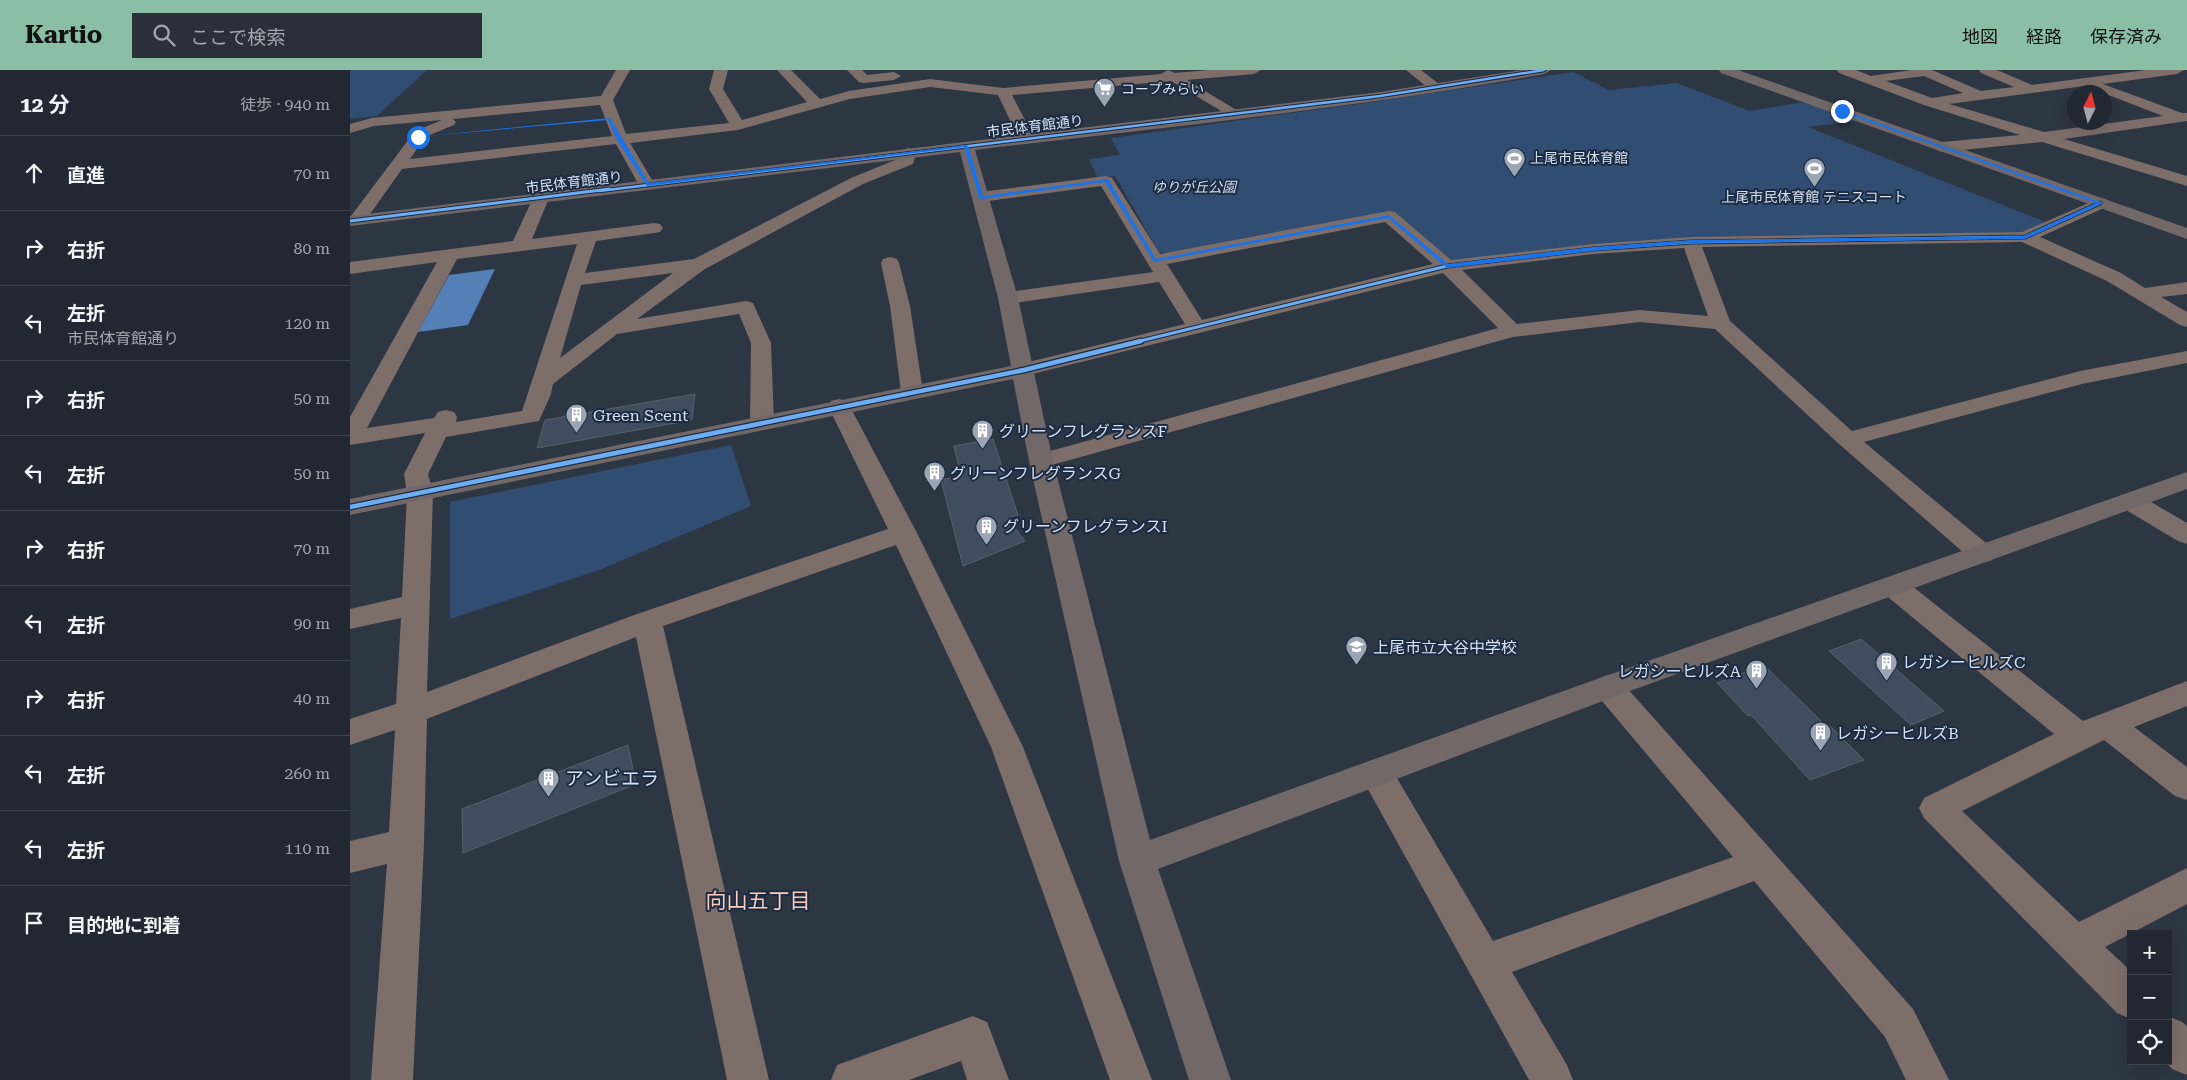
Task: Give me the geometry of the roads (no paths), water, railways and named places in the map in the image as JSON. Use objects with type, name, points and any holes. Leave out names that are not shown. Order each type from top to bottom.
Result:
[{"type":"street","points":[[623,70],[606,100],[605,119],[626,148],[647,185]]},
{"type":"street","points":[[721,70],[716,89],[738,126]]},
{"type":"street","points":[[784,70],[816,104]]},
{"type":"street","points":[[854,70],[864,79],[906,76]]},
{"type":"street","points":[[397,165],[738,126],[849,95],[930,83],[968,83],[1003,92],[1044,84],[1167,73],[1254,70]]},
{"type":"street","points":[[1412,70],[1437,88]]},
{"type":"street","name":"市民体育館通り","points":[[354,220],[1232,114],[1437,88],[1544,70]]},
{"type":"street","points":[[1726,70],[2187,234]]},
{"type":"street","points":[[1844,70],[1928,102],[2187,181]]},
{"type":"street","points":[[1986,70],[2031,89]]},
{"type":"street","points":[[2119,70],[2134,76]]},
{"type":"street","points":[[1928,102],[2178,70]]},
{"type":"street","points":[[1869,79],[1926,72],[1980,96]]},
{"type":"street","points":[[1167,73],[1232,114]]},
{"type":"street","points":[[2047,73],[2184,118]]},
{"type":"street","points":[[1003,92],[1027,138]]},
{"type":"street","points":[[350,129],[372,122],[606,100]]},
{"type":"street","points":[[354,220],[420,134],[469,114]]},
{"type":"street","points":[[1942,147],[2184,118]]},
{"type":"street","points":[[418,137],[456,133]]},
{"type":"street","points":[[966,146],[1008,298],[1042,461],[1138,861],[1210,1080]]},
{"type":"street","points":[[542,382],[698,265],[857,181],[907,162],[908,153]]},
{"type":"street","points":[[981,197],[1106,180],[1197,328]]},
{"type":"street","points":[[520,246],[541,198]]},
{"type":"street","points":[[350,507],[1024,370],[1447,266],[1593,249],[1692,242],[2025,237],[2100,203]]},
{"type":"street","points":[[1008,298],[1159,269],[1389,216],[1447,266],[1512,331]]},
{"type":"street","points":[[350,268],[654,228]]},
{"type":"street","points":[[350,438],[443,424],[531,416],[540,394],[542,382],[588,236]]},
{"type":"street","points":[[2025,237],[2114,277],[2187,321]]},
{"type":"street","points":[[1692,242],[1721,324],[1847,439],[1982,554]]},
{"type":"street","points":[[350,438],[450,255]]},
{"type":"street","points":[[890,263],[900,306],[912,392]]},
{"type":"street","points":[[573,280],[698,265]]},
{"type":"street","points":[[2142,294],[2187,288]]},
{"type":"street","points":[[611,329],[746,307],[761,343],[762,423]]},
{"type":"street","points":[[1042,461],[1512,331],[1640,316],[1721,324]]},
{"type":"street","points":[[1847,439],[2080,378],[2187,357]]},
{"type":"street","points":[[840,406],[904,533],[1007,747],[1131,1080]]},
{"type":"street","points":[[392,1080],[406,843],[420,494],[416,474],[443,424]]},
{"type":"street","points":[[1138,861],[1608,688],[2187,480]]},
{"type":"street","points":[[2130,501],[2187,535]]},
{"type":"street","points":[[350,732],[410,712],[647,621],[904,533]]},
{"type":"street","points":[[1893,586],[2093,731],[2187,786]]},
{"type":"street","points":[[350,619],[415,604]]},
{"type":"street","points":[[647,621],[748,1080]]},
{"type":"street","points":[[1608,688],[1899,1024],[1928,1080]]},
{"type":"street","points":[[2127,995],[1936,808],[2093,731],[2187,693]]},
{"type":"street","points":[[1376,773],[1552,1080]]},
{"type":"street","points":[[350,857],[406,843]]},
{"type":"street","points":[[1485,963],[1760,863]]},
{"type":"street","points":[[2074,944],[2187,885]]},
{"type":"street","points":[[852,1080],[973,1036],[988,1080]]},
{"type":"street","points":[[2172,1040],[2187,1054]]},
{"type":"place","name":"コープみらい","points":[[1105,108]]},
{"type":"place","name":"上尾市民体育館","points":[[1514,177]]},
{"type":"place","name":"上尾市民体育館 テニスコート","points":[[1814,188]]},
{"type":"place","name":"Green Scent","points":[[577,434]]},
{"type":"place","name":"グリーンフレグランスF","points":[[983,450]]},
{"type":"place","name":"グリーンフレグランスG","points":[[934,492]]},
{"type":"place","name":"グリーンフレグランスI","points":[[987,545]]},
{"type":"place","name":"上尾市立大谷中学校","points":[[1357,666]]},
{"type":"place","name":"レガシーヒルズC","points":[[1886,681]]},
{"type":"place","name":"レガシーヒルズA","points":[[1757,690]]},
{"type":"place","name":"レガシーヒルズB","points":[[1820,752]]},
{"type":"place","name":"アンビエラ","points":[[549,797]]},
{"type":"district","name":"向山五丁目","points":[[758,901]]},
{"type":"park label","name":"ゆりが丘公園","points":[[1194,187]]}]
